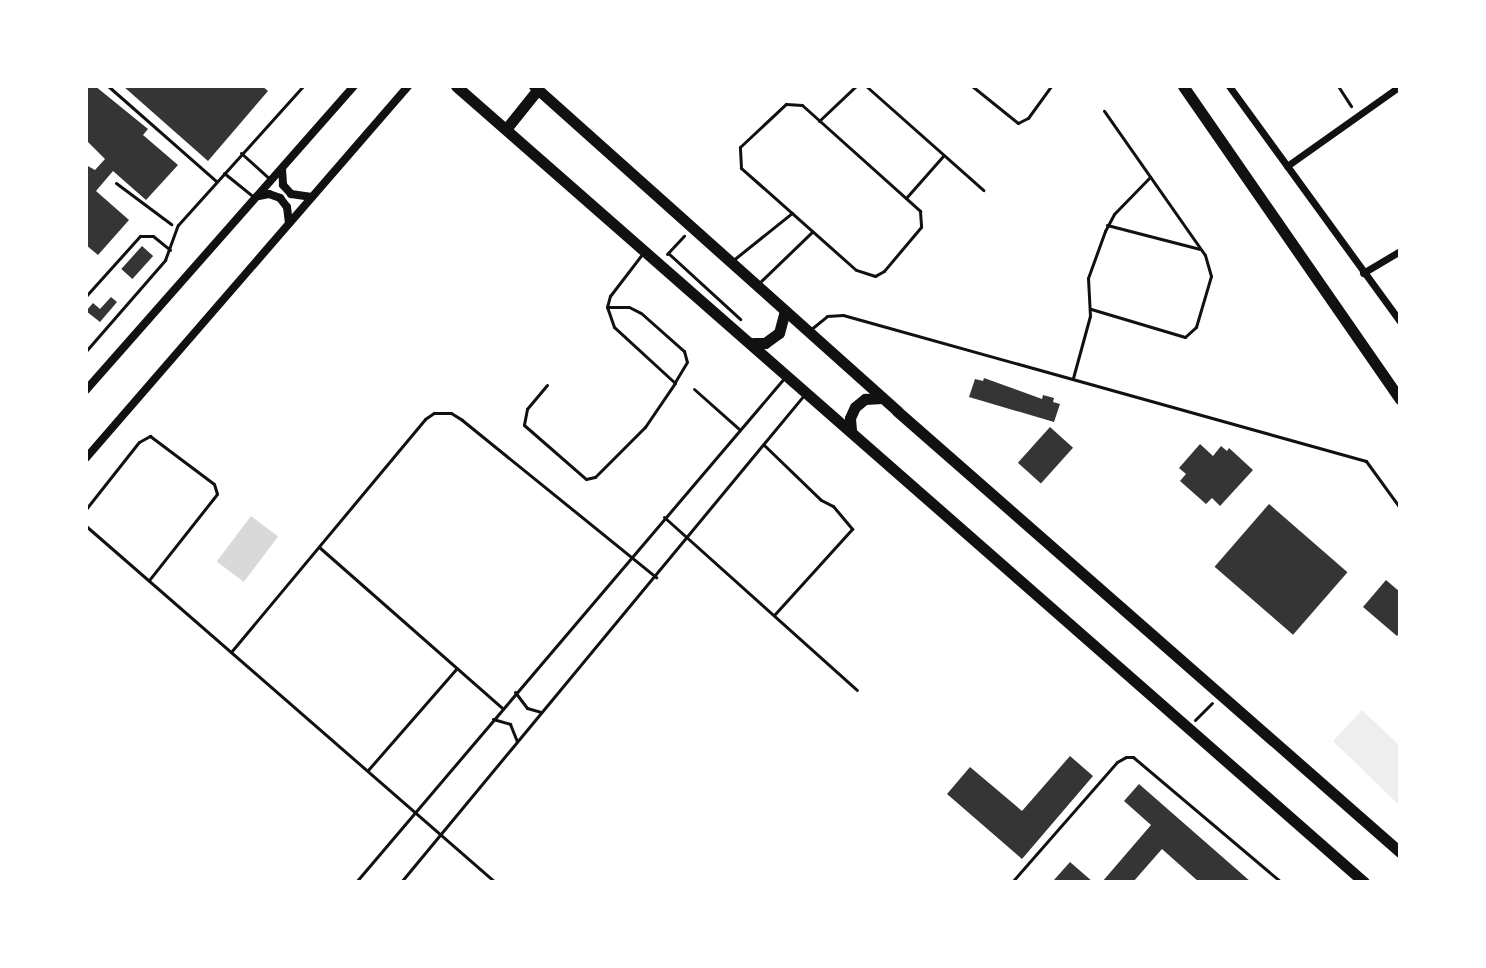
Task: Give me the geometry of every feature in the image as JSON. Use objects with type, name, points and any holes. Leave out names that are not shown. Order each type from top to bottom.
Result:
[{"type":"main road","points":[[456,86],[753,343],[1364,882]]},
{"type":"main road","points":[[1183,86],[1400,399]]},
{"type":"main road","points":[[506,129],[536,88],[1400,852]]},
{"type":"main road","points":[[753,343],[765,343],[779,333],[785,311]]},
{"type":"main road","points":[[851,430],[850,418],[855,407],[865,399],[883,398]]},
{"type":"street","points":[[86,390],[354,86]]},
{"type":"street","points":[[86,458],[408,86]]},
{"type":"street","points":[[1287,166],[1400,86]]},
{"type":"street","points":[[1233,88],[1363,273],[1398,316]]},
{"type":"street","points":[[282,168],[281,179],[291,194],[313,197]]},
{"type":"street","points":[[255,198],[264,194],[280,198],[287,207],[289,224]]},
{"type":"street","points":[[1363,273],[1400,251]]},
{"type":"lane","points":[[108,86],[216,181]]},
{"type":"lane","points":[[86,351],[163,264],[176,228],[303,86]]},
{"type":"lane","points":[[819,121],[856,86]]},
{"type":"lane","points":[[866,86],[983,190]]},
{"type":"lane","points":[[972,86],[1018,123],[1028,118],[1051,86]]},
{"type":"lane","points":[[802,105],[819,121],[923,216],[921,227],[884,271],[875,276],[856,270],[741,168],[738,154],[778,107],[802,105]]},
{"type":"lane","points":[[1091,309],[1177,336],[1192,333],[1210,284],[1211,269],[1201,249],[1104,111]]},
{"type":"lane","points":[[241,153],[271,180]]},
{"type":"lane","points":[[906,198],[944,155]]},
{"type":"lane","points":[[224,173],[255,198]]},
{"type":"lane","points":[[1073,378],[1091,309],[1088,278],[1107,225],[1150,177]]},
{"type":"lane","points":[[730,262],[792,213]]},
{"type":"lane","points":[[1107,225],[1201,249]]},
{"type":"lane","points":[[757,285],[813,231]]},
{"type":"lane","points":[[86,296],[140,236],[153,236],[170,250]]},
{"type":"lane","points":[[646,250],[610,296],[607,307],[614,327],[675,383]]},
{"type":"lane","points":[[547,385],[527,409],[524,425],[586,479],[595,477],[645,427],[687,362],[684,351],[641,313],[629,307],[607,307]]},
{"type":"lane","points":[[809,332],[827,316],[843,315],[1366,461],[1400,508]]},
{"type":"lane","points":[[356,882],[788,374]]},
{"type":"lane","points":[[694,389],[739,429]]},
{"type":"lane","points":[[401,882],[807,391]]},
{"type":"lane","points":[[231,652],[425,419],[443,412],[462,420],[656,577]]},
{"type":"lane","points":[[86,509],[139,442],[150,436],[214,484],[217,494],[149,580]]},
{"type":"lane","points":[[764,445],[821,500],[833,506],[852,529],[775,615]]},
{"type":"lane","points":[[664,517],[857,690]]},
{"type":"lane","points":[[86,526],[495,882]]},
{"type":"lane","points":[[319,547],[502,708]]},
{"type":"lane","points":[[368,770],[457,668]]},
{"type":"lane","points":[[515,692],[524,705],[541,712]]},
{"type":"lane","points":[[493,719],[510,724],[517,741]]},
{"type":"lane","points":[[1012,882],[1117,762],[1126,757],[1133,757],[1281,882]]},
{"type":"path","points":[[1338,86],[1357,116]]},
{"type":"path","points":[[116,183],[176,228]]},
{"type":"path","points":[[659,262],[692,227]]},
{"type":"path","points":[[668,253],[742,317],[734,327]]},
{"type":"path","points":[[1188,727],[1220,694]]},
{"type":"shaded area","points":[[251,516],[278,536],[244,582],[217,562]]},
{"type":"shaded area","points":[[1362,710],[1400,746],[1400,806],[1333,741]]},
{"type":"building","points":[[86,86],[95,86],[148,129],[143,135],[178,165],[146,200],[113,171],[96,191],[129,220],[98,255],[86,245],[86,165],[95,170],[105,159],[86,140]]},
{"type":"building","points":[[123,86],[262,86],[268,91],[208,161]]},
{"type":"building","points":[[142,246],[153,256],[132,279],[121,269]]},
{"type":"building","points":[[111,297],[117,302],[100,322],[86,311],[93,303],[100,309]]},
{"type":"building","points":[[984,378],[1042,399],[1043,395],[1054,398],[1053,402],[1060,404],[1054,422],[969,397],[975,379],[983,381]]},
{"type":"building","points":[[1050,427],[1073,448],[1041,483],[1018,463]]},
{"type":"building","points":[[1200,444],[1213,456],[1221,446],[1227,451],[1229,448],[1253,470],[1220,506],[1212,498],[1206,504],[1180,481],[1186,474],[1179,468]]},
{"type":"building","points":[[1269,504],[1347,572],[1293,635],[1215,567]]},
{"type":"building","points":[[1386,580],[1400,592],[1400,632],[1397,636],[1363,607]]},
{"type":"building","points":[[1070,756],[1093,776],[1022,859],[947,794],[970,767],[1022,811]]},
{"type":"building","points":[[1139,784],[1251,882],[1199,882],[1162,849],[1133,882],[1102,882],[1151,825],[1124,801]]},
{"type":"building","points":[[1070,862],[1093,882],[1056,882],[1054,880]]}]
